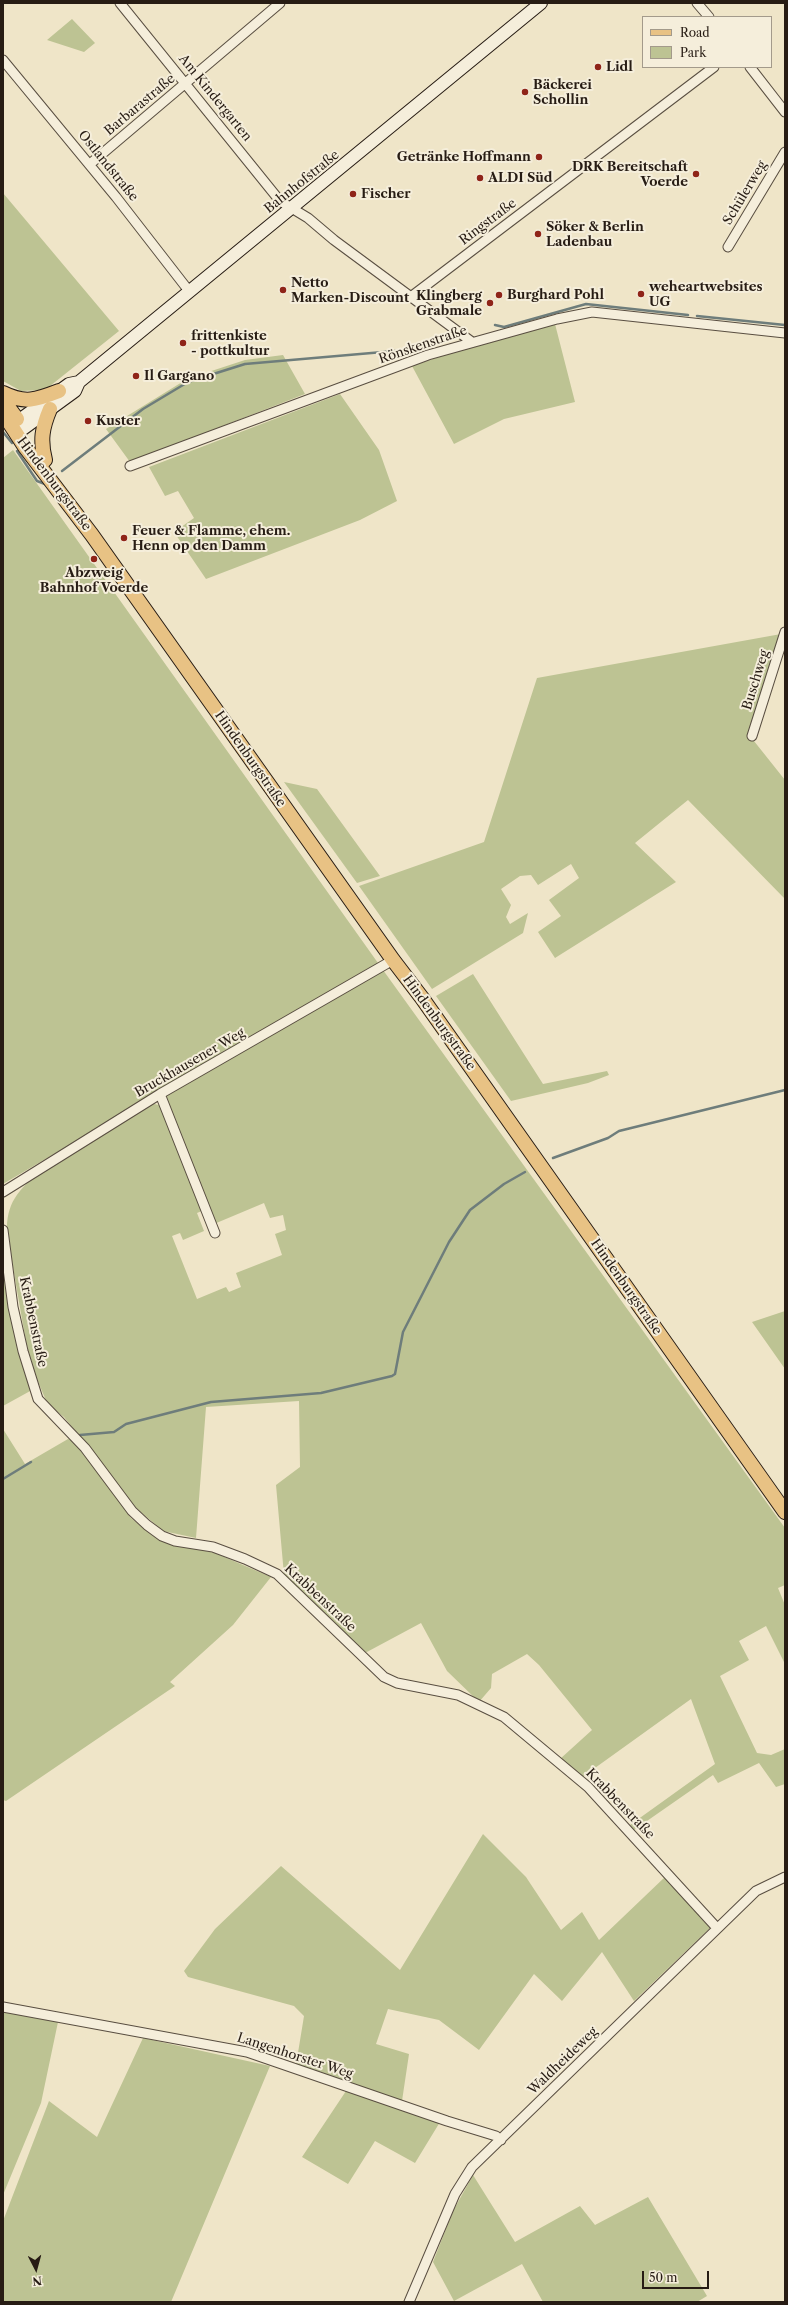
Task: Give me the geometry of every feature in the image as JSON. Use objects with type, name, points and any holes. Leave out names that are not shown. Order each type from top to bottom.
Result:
[{"type":"main road","points":[[3,393],[19,401],[41,398],[59,391]]},
{"type":"main road","name":"Hindenburgstraße","points":[[3,400],[17,427],[60,497],[92,535],[392,960],[422,998],[785,1512]]},
{"type":"main road","points":[[45,460],[41,445],[41,432],[50,409]]},
{"type":"main road","name":"Hindenburgstraße","points":[[3,413],[45,460],[69,492],[92,535]]},
{"type":"street","name":"Am Kindergarten","points":[[120,3],[280,201],[292,207]]},
{"type":"street","name":"Barbarastraße","points":[[90,164],[280,3]]},
{"type":"street","name":"Bahnhofstraße","points":[[17,427],[50,409],[75,391],[80,382],[541,3]]},
{"type":"street","points":[[697,3],[708,16]]},
{"type":"street","name":"Ostlandstraße","points":[[3,60],[90,164],[190,291]]},
{"type":"street","name":"Ringstraße","points":[[412,296],[713,68]]},
{"type":"street","points":[[751,68],[785,112]]},
{"type":"street","name":"Schülerweg","points":[[728,247],[785,152]]},
{"type":"street","points":[[292,207],[472,342]]},
{"type":"street","name":"Rönskenstraße","points":[[130,466],[428,355],[472,342],[592,312],[785,333]]},
{"type":"street","name":"Bahnhofstraße","points":[[17,427],[59,391],[69,384],[80,382]]},
{"type":"street","name":"Buschweg","points":[[752,736],[785,632]]},
{"type":"street","name":"Bruckhausener Weg","points":[[3,1192],[160,1094],[392,960]]},
{"type":"street","points":[[160,1094],[216,1233]]},
{"type":"street","name":"Krabbenstraße","points":[[3,1230],[13,1307],[23,1351],[38,1399],[86,1448],[132,1511],[162,1536],[175,1541],[213,1547],[245,1559],[277,1574],[384,1677],[397,1683],[458,1695],[504,1717],[588,1787],[717,1928]]},
{"type":"street","name":"Waldheideweg","points":[[409,2302],[455,2194],[472,2167],[756,1891],[785,1877]]},
{"type":"street","name":"Langenhorster Weg","points":[[3,2007],[247,2052],[446,2121],[496,2136],[501,2140]]},
{"type":"green space","points":[[72,19],[95,43],[84,52],[47,40]]},
{"type":"green space","points":[[3,193],[119,331],[45,390],[21,391],[3,381]]},
{"type":"green space","points":[[555,324],[575,402],[504,419],[454,444],[412,366],[475,345]]},
{"type":"green space","points":[[283,355],[305,394],[130,462],[106,429],[187,379],[245,360]]},
{"type":"green space","points":[[340,394],[379,450],[397,501],[360,520],[206,579],[174,532],[194,518],[178,491],[165,496],[149,467]]},
{"type":"green space","points":[[13,450],[378,963],[3,1184],[3,458]]},
{"type":"green space","points":[[781,634],[750,736],[785,780],[785,899],[688,800],[635,843],[676,882],[555,958],[538,932],[561,916],[549,900],[579,878],[571,864],[538,885],[531,875],[520,876],[501,889],[511,905],[506,917],[510,924],[528,913],[523,933],[432,989],[359,886],[484,842],[537,678]]},
{"type":"green space","points":[[284,782],[317,789],[380,876],[357,883]]},
{"type":"green space","points":[[383,970],[785,1528],[785,1585],[778,1588],[785,1605],[785,1664],[766,1626],[739,1641],[749,1660],[720,1676],[757,1753],[771,1755],[785,1749],[785,1784],[776,1787],[759,1763],[718,1783],[713,1775],[634,1830],[630,1825],[715,1764],[691,1699],[581,1778],[560,1759],[592,1730],[539,1665],[527,1654],[492,1674],[491,1688],[479,1702],[447,1671],[421,1623],[365,1653],[284,1575],[276,1485],[300,1467],[299,1401],[206,1407],[196,1538],[163,1531],[135,1507],[64,1417],[48,1405],[36,1377],[26,1342],[7,1233],[7,1223],[11,1206],[19,1192],[39,1172],[150,1103],[163,1106],[204,1210],[197,1213],[204,1231],[183,1240],[180,1233],[172,1236],[197,1299],[226,1287],[229,1292],[241,1287],[236,1273],[282,1255],[275,1234],[286,1230],[283,1215],[270,1218],[264,1203],[214,1224],[164,1096]]},
{"type":"green space","points":[[473,974],[543,1084],[607,1071],[609,1075],[588,1083],[511,1101],[436,996]]},
{"type":"green space","points":[[3,1262],[32,1390],[3,1406]]},
{"type":"green space","points":[[785,1311],[785,1369],[752,1322]]},
{"type":"green space","points":[[3,1429],[25,1464],[68,1439],[76,1441],[131,1518],[153,1536],[183,1546],[215,1553],[271,1577],[233,1625],[170,1682],[175,1686],[6,1801],[3,1800]]},
{"type":"green space","points":[[483,1834],[526,1877],[561,1930],[582,1912],[599,1940],[666,1876],[711,1927],[634,2001],[602,1952],[562,2001],[534,1974],[479,2050],[439,2020],[388,2009],[376,2044],[409,2054],[402,2101],[296,2065],[304,2016],[294,2006],[188,1977],[184,1971],[215,1929],[281,1866],[400,1970]]},
{"type":"green space","points":[[3,2010],[58,2022],[41,2103],[3,2195]]},
{"type":"green space","points":[[143,2038],[270,2066],[171,2302],[3,2302],[3,2221],[49,2101],[97,2137]]},
{"type":"green space","points":[[346,2091],[440,2122],[415,2163],[375,2141],[348,2184],[302,2157]]},
{"type":"green space","points":[[473,2175],[515,2242],[580,2206],[595,2225],[648,2197],[707,2296],[697,2302],[543,2302],[522,2264],[454,2301],[433,2262],[453,2211]]},
{"type":"waterway","points":[[495,325],[504,327],[586,304],[688,315]]},
{"type":"waterway","points":[[697,316],[785,325]]},
{"type":"waterway","points":[[62,471],[143,409],[188,382],[245,364],[429,348],[433,344]]},
{"type":"waterway","points":[[3,432],[12,443]]},
{"type":"waterway","points":[[17,451],[37,481],[45,484]]},
{"type":"waterway","points":[[553,1158],[608,1138],[619,1131],[785,1090]]},
{"type":"waterway","points":[[80,1435],[114,1432],[126,1424],[211,1402],[321,1393],[392,1376],[395,1374],[403,1332],[449,1242],[470,1210],[504,1184],[525,1172]]},
{"type":"waterway","points":[[3,1479],[31,1462]]},
{"type":"place","name":"Lidl","points":[[598,67]]},
{"type":"place","name":"Bäckerei Schollin","points":[[525,92]]},
{"type":"place","name":"Getränke Hoffmann","points":[[539,157]]},
{"type":"place","name":"DRK Bereitschaft Voerde","points":[[696,174]]},
{"type":"place","name":"ALDI Süd","points":[[480,178]]},
{"type":"place","name":"Fischer","points":[[353,194]]},
{"type":"place","name":"Söker & Berlin Ladenbau","points":[[538,234]]},
{"type":"place","name":"Netto Marken-Discount","points":[[283,290]]},
{"type":"place","name":"weheartwebsites UG","points":[[641,294]]},
{"type":"place","name":"Burghard Pohl","points":[[499,295]]},
{"type":"place","name":"Klingberg Grabmale","points":[[490,303]]},
{"type":"place","name":"frittenkiste - pottkultur","points":[[183,343]]},
{"type":"place","name":"Il Gargano","points":[[136,376]]},
{"type":"place","name":"Kuster","points":[[88,421]]},
{"type":"place","name":"Feuer & Flamme, ehem. Henn op den Damm","points":[[124,538]]},
{"type":"place","name":"Abzweig Bahnhof Voerde","points":[[94,559]]}]
